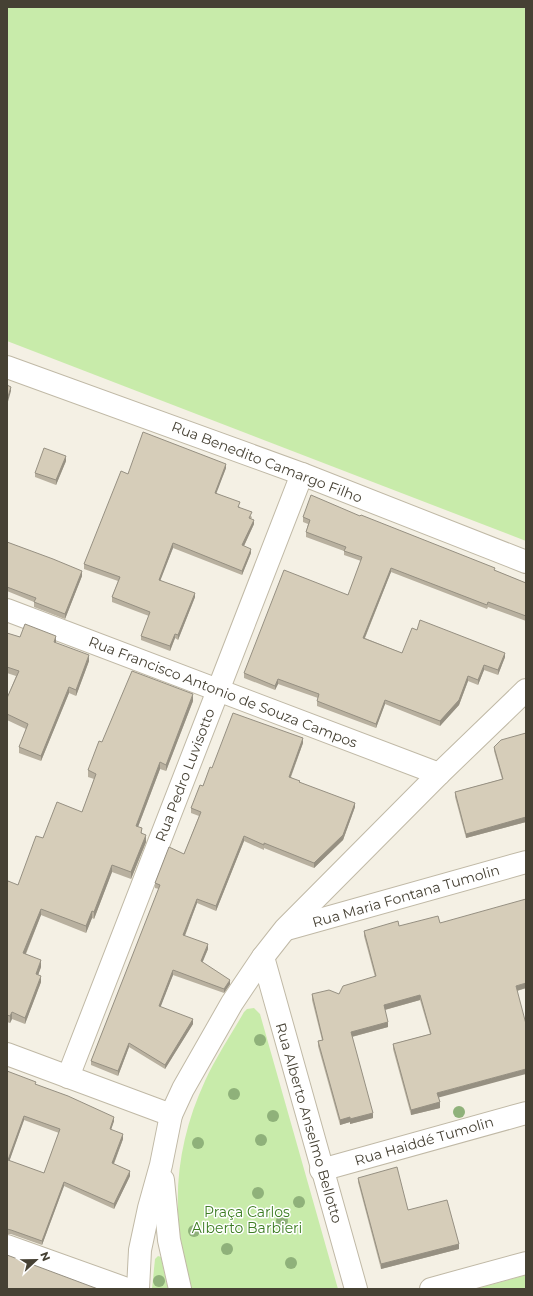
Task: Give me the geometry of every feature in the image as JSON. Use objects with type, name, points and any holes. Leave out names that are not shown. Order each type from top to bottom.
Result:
[{"type":"street","name":"Rua Benedito Camargo Filho","points":[[7,366],[302,474],[526,562]]},
{"type":"street","name":"Rua Pedro Luvisotto","points":[[68,1076],[302,474]]},
{"type":"street","name":"Rua Francisco Antonio de Souza Campos","points":[[7,610],[439,774]]},
{"type":"street","points":[[138,1289],[140,1250],[149,1208],[161,1165],[171,1115],[183,1089],[232,1003],[263,957],[285,929],[439,774],[526,690]]},
{"type":"street","name":"Rua Maria Fontana Tumolin","points":[[285,929],[526,862]]},
{"type":"street","name":"Rua Alberto Anselmo Bellotto","points":[[263,957],[356,1289]]},
{"type":"street","points":[[7,1054],[171,1115]]},
{"type":"street","name":"Rua Haiddé Tumolin","points":[[322,1170],[526,1113]]},
{"type":"street","points":[[161,1165],[169,1240],[180,1289]]},
{"type":"street","points":[[7,1246],[127,1289]]},
{"type":"street","points":[[431,1289],[526,1263]]},
{"type":"green space","points":[[7,7],[526,7],[526,541],[7,341]]},
{"type":"green space","name":"Praça Carlos Alberto Barbieri","points":[[254,1008],[260,1014],[338,1289],[191,1289],[181,1242],[178,1207],[179,1170],[186,1133],[198,1098],[214,1063],[244,1012],[247,1009]]},
{"type":"green space","name":"Praça Carlos Alberto Barbieri","points":[[158,1256],[161,1257],[168,1289],[152,1289],[155,1259]]},
{"type":"green space","points":[[526,1275],[526,1289],[475,1289]]},
{"type":"building","points":[[7,385],[11,387],[7,400]]},
{"type":"building","points":[[143,432],[226,464],[215,493],[240,502],[238,507],[252,512],[249,518],[254,520],[242,545],[251,549],[242,571],[173,543],[159,580],[195,593],[178,635],[175,634],[170,646],[141,636],[150,612],[112,597],[120,577],[84,564],[121,471],[128,474]]},
{"type":"building","points":[[44,448],[66,456],[56,480],[35,473]]},
{"type":"building","points":[[311,495],[360,516],[361,515],[495,568],[494,570],[526,583],[526,616],[488,602],[487,605],[391,568],[363,638],[402,653],[412,628],[417,630],[420,620],[505,653],[498,670],[484,665],[478,680],[468,676],[459,700],[440,721],[385,700],[376,724],[317,701],[319,694],[278,679],[275,686],[244,673],[284,570],[348,595],[362,557],[344,551],[346,547],[306,532],[310,520],[303,517]]},
{"type":"building","points":[[7,542],[82,571],[65,614],[34,602],[36,598],[7,587]]},
{"type":"building","points":[[25,624],[56,636],[54,642],[89,655],[76,690],[69,687],[41,756],[19,747],[28,724],[7,714],[7,698],[19,671],[7,667],[7,633],[20,637]]},
{"type":"building","points":[[132,671],[193,694],[166,765],[160,762],[136,826],[142,828],[141,833],[146,835],[131,872],[112,865],[94,912],[92,911],[86,926],[41,909],[23,953],[41,960],[36,974],[41,976],[25,1018],[12,1012],[10,1016],[7,1015],[8,881],[18,885],[36,836],[43,838],[57,802],[82,812],[96,774],[88,770],[99,741],[102,742]]},
{"type":"building","points":[[233,713],[303,738],[289,777],[355,803],[343,835],[314,863],[244,836],[216,906],[197,899],[183,935],[208,944],[201,961],[230,980],[224,989],[173,970],[159,1006],[193,1019],[165,1065],[129,1043],[118,1071],[91,1061],[160,885],[155,883],[169,847],[184,854],[201,812],[191,808],[200,785],[203,786],[210,767],[212,768]]},
{"type":"building","points":[[526,733],[526,817],[466,834],[455,792],[503,779],[494,747],[501,740]]},
{"type":"building","points":[[526,899],[526,983],[516,986],[526,1024],[526,1069],[437,1093],[440,1102],[411,1110],[393,1044],[431,1034],[420,995],[384,1005],[388,1022],[351,1032],[373,1113],[340,1120],[318,1041],[323,1040],[312,994],[329,990],[339,994],[343,986],[376,976],[364,931],[398,921],[399,926],[438,916],[440,923]]},
{"type":"building","points":[[7,1071],[36,1082],[35,1084],[68,1096],[114,1117],[110,1129],[123,1134],[112,1163],[130,1171],[114,1204],[64,1182],[42,1241],[7,1229]],"holes":[[[24,1116],[60,1129],[44,1173],[8,1160]]]},
{"type":"building","points":[[397,1167],[408,1210],[447,1200],[459,1244],[381,1264],[358,1178]]},
{"type":"building","points":[[7,1255],[98,1289],[7,1289]]}]
